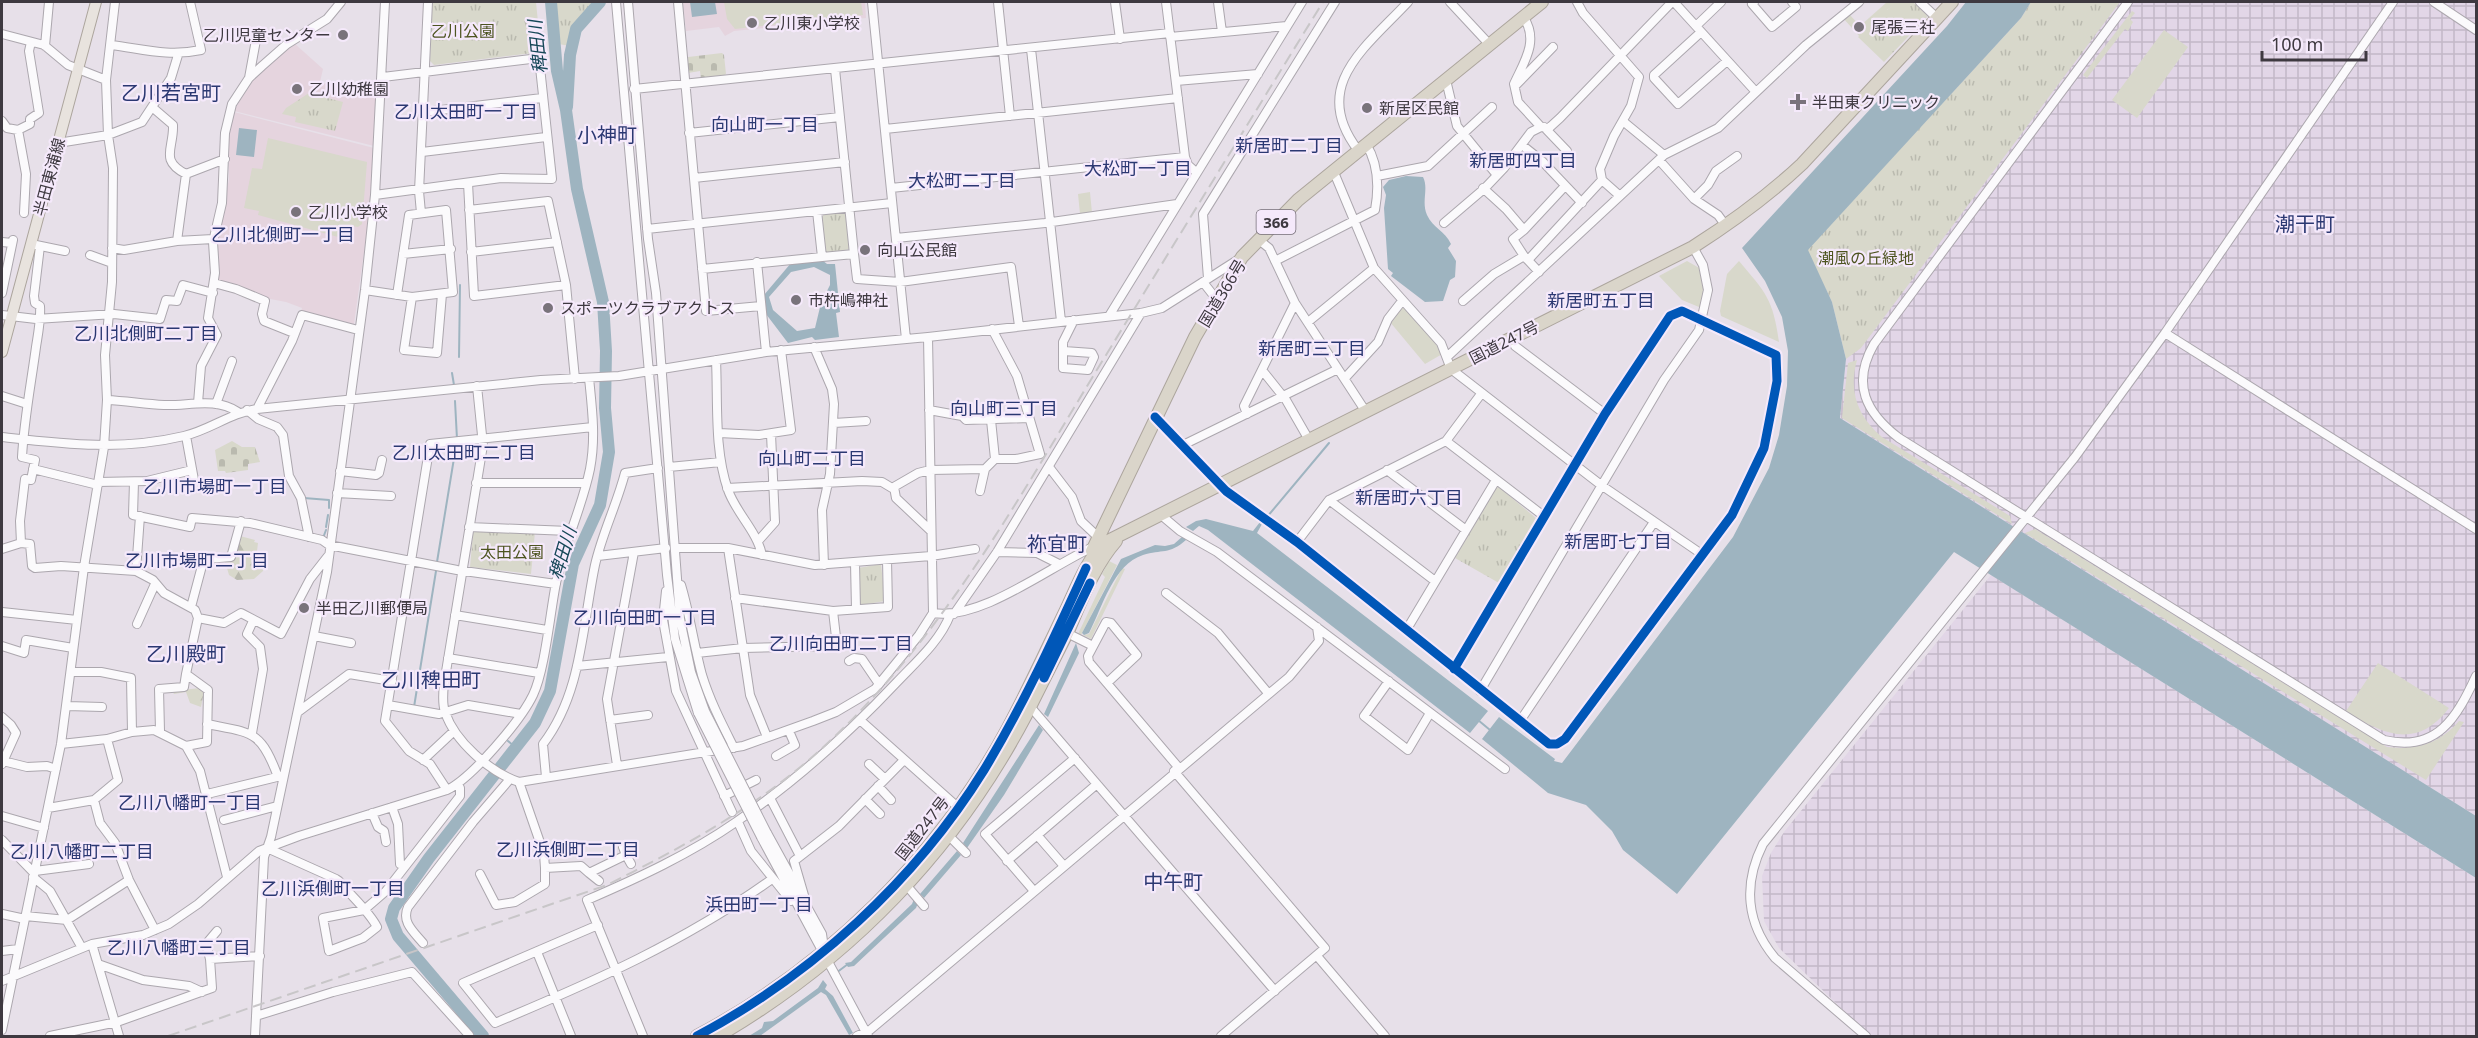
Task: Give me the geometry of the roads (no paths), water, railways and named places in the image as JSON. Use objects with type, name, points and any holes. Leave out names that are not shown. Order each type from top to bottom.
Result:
[{"type":"highway","name":"国道366号","points":[[1090,570],[1105,520],[1155,417],[1242,257],[1298,200],[1333,170],[1542,2]]},
{"type":"highway","name":"国道247号","points":[[1098,542],[1123,534],[1366,412],[1450,363],[1512,338],[1693,247],[1777,188],[1952,2]]},
{"type":"highway","name":"国道247号","points":[[1026,703],[1090,570],[1123,534]]},
{"type":"highway","name":"国道247号","points":[[727,1034],[829,960],[869,926],[910,890],[953,840],[962,811],[983,772],[1071,635],[1090,570]]},
{"type":"highway","name":"国道247号","points":[[698,1036],[829,960],[962,811]]},
{"type":"main road","name":"半田東浦線","points":[[2,352],[6,316],[35,245],[58,143],[96,2]]},
{"type":"street","points":[[45,46],[49,2]]},
{"type":"street","points":[[2,1030],[61,744],[84,567],[104,447],[107,400],[105,355],[110,315],[112,263],[113,168],[108,135],[106,80],[115,2]]},
{"type":"street","points":[[111,45],[156,54],[178,55],[201,50],[190,2]]},
{"type":"street","points":[[198,403],[199,371],[217,335],[208,323],[214,283],[213,239],[222,203],[225,133],[232,104],[249,78],[287,44],[327,18],[341,2]]},
{"type":"street","points":[[255,1036],[262,885],[267,848],[281,776],[298,712],[314,636],[328,556],[365,290],[375,195],[386,2]]},
{"type":"street","points":[[421,213],[419,191],[428,2]]},
{"type":"street","points":[[616,2],[651,371],[667,575],[675,639],[702,712],[764,835],[805,910],[822,934],[829,960],[862,1035],[1289,677],[1311,653],[1318,641],[1317,627]]},
{"type":"street","points":[[628,2],[634,89],[662,370],[676,548],[675,565],[684,647],[702,712]]},
{"type":"street","points":[[678,2],[706,311],[761,306]]},
{"type":"street","points":[[872,2],[906,339]]},
{"type":"street","points":[[998,2],[1011,116]]},
{"type":"street","points":[[1116,2],[1120,39]]},
{"type":"street","points":[[1166,2],[1185,157],[1188,165],[1196,172]]},
{"type":"street","points":[[1218,2],[1222,32]]},
{"type":"street","points":[[1109,316],[1302,2]]},
{"type":"street","points":[[1217,300],[1206,280],[1203,214],[1335,2]]},
{"type":"street","points":[[1394,2],[1406,4]]},
{"type":"street","points":[[1450,2],[1490,45]]},
{"type":"street","points":[[1577,2],[1583,14],[1639,77],[1624,122],[1614,136],[1600,169],[1602,180],[1620,196]]},
{"type":"street","points":[[1444,223],[1497,175],[1531,132],[1543,127],[1549,128],[1560,118],[1673,2],[1756,92]]},
{"type":"street","points":[[1721,2],[1654,75],[1654,78],[1678,104],[1727,61]]},
{"type":"street","points":[[1754,2],[1752,4],[1773,27],[1796,7],[1791,2]]},
{"type":"street","points":[[1450,363],[1539,272],[1661,157],[1718,128],[1806,45],[1859,2]]},
{"type":"street","points":[[1920,2],[1938,19]]},
{"type":"street","points":[[2128,2],[1874,344],[1865,363],[1863,386],[1874,417],[1881,424],[2028,517],[2385,740],[2411,743],[2425,740],[2438,733],[2456,715],[2476,676]]},
{"type":"street","points":[[1866,1036],[1775,958],[1763,944],[1751,912],[1750,876],[1763,844],[1776,824],[2028,517],[2165,333],[2393,2]]},
{"type":"street","points":[[2434,2],[2476,30]]},
{"type":"street","points":[[1275,261],[1375,210],[1378,189],[1372,154],[1362,147],[1340,112],[1339,88],[1349,67],[1406,4]]},
{"type":"street","points":[[1524,18],[1530,28],[1531,39],[1526,63],[1515,86],[1518,102],[1567,151]]},
{"type":"street","points":[[634,89],[1120,39],[1287,26]]},
{"type":"street","points":[[2,34],[45,46],[58,58],[77,69],[106,80]]},
{"type":"street","points":[[249,78],[256,40]]},
{"type":"street","points":[[2,121],[7,128],[18,130],[30,124],[30,119],[39,113],[29,51],[31,42]]},
{"type":"street","points":[[1515,86],[1553,46]]},
{"type":"street","points":[[1031,49],[1061,321]]},
{"type":"street","points":[[58,143],[108,135],[142,122],[171,78],[178,55]]},
{"type":"street","points":[[375,195],[419,191],[501,178],[552,179],[539,58],[383,77]]},
{"type":"street","points":[[835,69],[857,279],[900,282],[1011,267],[1019,326]]},
{"type":"street","points":[[1176,81],[1258,74]]},
{"type":"street","points":[[1446,80],[1457,126],[1462,135],[1497,175]]},
{"type":"street","points":[[424,112],[542,98]]},
{"type":"street","points":[[885,129],[1178,98]]},
{"type":"street","points":[[152,107],[173,125],[169,159],[172,166],[186,174]]},
{"type":"street","points":[[1377,176],[1428,166],[1492,107]]},
{"type":"street","points":[[689,133],[840,117]]},
{"type":"street","points":[[1624,122],[1661,157],[1695,199],[1718,215],[1726,226]]},
{"type":"street","points":[[18,130],[26,174],[24,213]]},
{"type":"street","points":[[422,152],[546,137]]},
{"type":"street","points":[[1522,145],[1542,161],[1582,203]]},
{"type":"street","points":[[1695,199],[1708,185],[1716,171],[1737,156]]},
{"type":"street","points":[[891,188],[1185,157]]},
{"type":"street","points":[[186,174],[225,159]]},
{"type":"street","points":[[694,178],[845,162]]},
{"type":"street","points":[[1333,170],[1374,268],[1442,344],[1450,363],[1481,394],[1575,466],[1703,555]]},
{"type":"street","points":[[177,241],[186,174]]},
{"type":"street","points":[[1463,302],[1494,274],[1526,258],[1602,180]]},
{"type":"street","points":[[468,183],[474,296],[566,285]]},
{"type":"street","points":[[1539,272],[1513,239],[1565,186]]},
{"type":"street","points":[[1484,188],[1524,230]]},
{"type":"street","points":[[469,210],[548,201],[566,285],[575,379]]},
{"type":"street","points":[[647,229],[892,203]]},
{"type":"street","points":[[896,238],[1050,222],[1177,204]]},
{"type":"street","points":[[365,290],[398,295],[412,297],[453,292],[446,210],[409,215],[398,295]]},
{"type":"street","points":[[818,211],[822,257]]},
{"type":"street","points":[[112,248],[124,250],[177,241],[213,239]]},
{"type":"street","points":[[1259,240],[1269,248],[1295,303],[1366,412]]},
{"type":"street","points":[[2,242],[13,241],[2,293]]},
{"type":"street","points":[[471,252],[557,242]]},
{"type":"street","points":[[21,543],[20,521],[25,478],[31,480],[35,460],[22,458],[27,404],[32,385],[40,319],[40,306],[35,303],[34,296],[35,245],[65,251]]},
{"type":"street","points":[[1480,691],[1664,380],[1699,330],[1707,299],[1707,282],[1693,247]]},
{"type":"street","points":[[403,255],[451,249]]},
{"type":"street","points":[[702,269],[854,254]]},
{"type":"street","points":[[90,255],[112,263]]},
{"type":"street","points":[[2,437],[104,447],[186,436],[242,411],[257,409],[477,386],[619,376],[766,352],[928,337],[1141,313],[1162,308],[1242,257]]},
{"type":"street","points":[[757,262],[766,352]]},
{"type":"street","points":[[1308,322],[1374,268]]},
{"type":"street","points":[[214,283],[265,301],[262,314],[264,321],[294,333]]},
{"type":"street","points":[[6,316],[40,319],[110,315],[160,319],[166,300],[177,301],[183,285],[213,293]]},
{"type":"street","points":[[412,297],[404,350],[437,353],[442,294]]},
{"type":"street","points":[[1346,378],[1378,342],[1388,319],[1402,301]]},
{"type":"street","points":[[1247,414],[1244,406],[1295,303]]},
{"type":"street","points":[[1155,417],[1220,485],[1297,542],[1407,629],[1454,669],[1480,691],[1549,744],[1557,744],[1565,739],[1732,515],[1753,475],[1770,425],[1778,367],[1778,359],[1772,352],[1682,311],[1670,316],[1605,414],[1454,669]]},
{"type":"street","points":[[643,1036],[587,900],[691,850],[738,822],[771,798],[860,720],[920,658],[946,627],[952,614],[997,552],[1141,313]]},
{"type":"street","points":[[257,409],[302,315],[358,330]]},
{"type":"street","points":[[1064,351],[1063,342],[1074,320]]},
{"type":"street","points":[[992,329],[1017,376],[1040,454],[1016,459],[994,459]]},
{"type":"street","points":[[2165,333],[2476,529]]},
{"type":"street","points":[[477,386],[483,439],[443,699],[454,731],[484,760],[508,778],[519,782],[734,748],[789,731],[836,712],[879,684],[933,614],[928,337]]},
{"type":"street","points":[[1512,338],[1515,346],[1605,414]]},
{"type":"street","points":[[814,347],[832,389],[834,423],[829,483],[822,510],[824,565]]},
{"type":"street","points":[[719,433],[771,434],[791,430],[781,351]]},
{"type":"street","points":[[717,360],[721,462],[727,488],[739,514],[759,540],[762,555]]},
{"type":"street","points":[[216,404],[232,362]]},
{"type":"street","points":[[1183,445],[1338,369]]},
{"type":"street","points":[[1262,370],[1283,397],[1309,440]]},
{"type":"street","points":[[2,981],[92,944],[143,935],[155,930],[198,904],[254,855],[267,848],[447,790],[484,760],[521,714],[534,692],[556,584],[569,531],[586,483],[593,447],[591,378]]},
{"type":"street","points":[[1297,542],[1329,500],[1446,441],[1481,394]]},
{"type":"street","points":[[2,396],[27,404]]},
{"type":"street","points":[[107,400],[168,405],[216,404],[242,411],[277,428],[283,435],[289,476],[301,498],[309,537]]},
{"type":"street","points":[[929,410],[962,416],[966,420],[1029,418]]},
{"type":"street","points":[[980,491],[985,469],[994,459],[991,420]]},
{"type":"street","points":[[834,423],[866,421]]},
{"type":"street","points":[[447,790],[436,770],[409,751],[385,721],[430,444],[593,428]]},
{"type":"street","points":[[759,540],[775,522],[771,434]]},
{"type":"street","points":[[186,436],[194,480]]},
{"type":"street","points":[[1446,441],[1545,517]]},
{"type":"street","points":[[340,471],[376,475],[379,473],[382,460]]},
{"type":"street","points":[[669,467],[721,462]]},
{"type":"street","points":[[933,614],[952,614],[1014,591],[1098,542],[1081,521],[1072,497],[1049,467]]},
{"type":"street","points":[[546,777],[543,744],[568,704],[598,556],[625,473],[658,468]]},
{"type":"street","points":[[33,469],[98,484],[134,482],[192,470]]},
{"type":"street","points":[[894,488],[918,473],[930,470],[985,469]]},
{"type":"street","points":[[1387,470],[1466,531]]},
{"type":"street","points":[[1407,629],[1496,480]]},
{"type":"street","points":[[727,488],[775,484],[872,481],[886,483],[894,488],[896,498],[931,531]]},
{"type":"street","points":[[134,482],[133,515],[190,527],[192,518],[241,521],[309,537],[329,545],[462,570],[556,584]]},
{"type":"street","points":[[476,483],[586,483]]},
{"type":"street","points":[[337,493],[391,496]]},
{"type":"street","points":[[1329,500],[1436,581]]},
{"type":"street","points":[[1161,515],[1180,531],[1217,552],[1505,769]]},
{"type":"street","points":[[136,571],[140,516]]},
{"type":"street","points":[[191,607],[203,562],[207,559],[231,557],[241,521]]},
{"type":"street","points":[[1520,721],[1654,522]]},
{"type":"street","points":[[469,527],[569,531]]},
{"type":"street","points":[[2,549],[21,543],[30,544],[32,566],[35,568],[84,567],[136,571],[148,576],[164,593],[191,607],[198,618],[184,687],[159,689],[160,731]]},
{"type":"street","points":[[598,556],[666,548]]},
{"type":"street","points":[[676,548],[728,548],[824,565],[931,556],[975,549]]},
{"type":"street","points":[[728,548],[750,695],[767,738]]},
{"type":"street","points":[[617,765],[607,699],[634,552]]},
{"type":"street","points":[[997,552],[1037,553],[1059,564]]},
{"type":"street","points":[[198,618],[224,623],[240,613],[281,634],[310,579],[328,556]]},
{"type":"street","points":[[735,598],[833,611],[888,607],[887,560]]},
{"type":"street","points":[[855,563],[856,609]]},
{"type":"street","points":[[675,565],[690,612],[697,653],[713,707],[734,748]]},
{"type":"street","points":[[667,575],[663,620],[668,657],[680,699],[732,812]]},
{"type":"street","points":[[137,624],[155,584]]},
{"type":"street","points":[[1166,593],[1218,633],[1268,693]]},
{"type":"street","points":[[697,653],[743,648],[837,646],[833,611]]},
{"type":"street","points":[[2,612],[77,620]]},
{"type":"street","points":[[455,615],[547,630]]},
{"type":"street","points":[[252,733],[262,669],[260,647],[247,636],[253,621]]},
{"type":"street","points":[[1107,683],[1136,657],[1136,653],[1111,623],[1106,622],[1088,656],[1089,662],[1325,948],[1221,1036]]},
{"type":"street","points":[[1071,635],[1093,646]]},
{"type":"street","points":[[314,636],[351,643]]},
{"type":"street","points":[[2,646],[24,653],[26,640],[73,648]]},
{"type":"street","points":[[577,666],[668,657]]},
{"type":"street","points":[[448,658],[539,672]]},
{"type":"street","points":[[849,661],[854,658],[862,659],[879,684]]},
{"type":"street","points":[[70,672],[90,671],[131,678],[132,732]]},
{"type":"street","points":[[186,674],[208,690],[207,742],[186,746]]},
{"type":"street","points":[[298,712],[349,674],[392,681]]},
{"type":"street","points":[[1389,681],[1364,716],[1408,750],[1430,713]]},
{"type":"street","points":[[1026,703],[1275,991]]},
{"type":"street","points":[[388,705],[446,713],[468,705],[521,714]]},
{"type":"street","points":[[67,706],[102,707]]},
{"type":"street","points":[[610,720],[648,715]]},
{"type":"street","points":[[2,717],[16,729],[16,733],[2,762],[27,767],[47,766],[56,769]]},
{"type":"street","points":[[860,720],[962,811]]},
{"type":"street","points":[[207,723],[252,733],[262,744],[281,776]]},
{"type":"street","points":[[61,744],[107,739],[132,732],[160,731],[186,746],[200,771],[227,878]]},
{"type":"street","points":[[423,760],[454,731]]},
{"type":"street","points":[[776,756],[795,745],[789,731]]},
{"type":"street","points":[[48,808],[94,800],[118,780],[107,739]]},
{"type":"street","points":[[1034,891],[985,834],[1075,758]]},
{"type":"street","points":[[805,910],[794,861],[838,826],[904,760]]},
{"type":"street","points":[[869,764],[885,779]]},
{"type":"street","points":[[207,794],[281,776]]},
{"type":"street","points":[[423,943],[407,923],[405,916],[408,907],[508,778]]},
{"type":"street","points":[[724,796],[756,780]]},
{"type":"street","points":[[480,874],[496,905],[514,902],[545,884],[544,854],[519,782]]},
{"type":"street","points":[[267,848],[336,879],[364,910],[377,927],[363,938],[330,951],[323,918],[364,910],[390,887],[460,795],[460,788],[457,784]]},
{"type":"street","points":[[1007,861],[1097,784]]},
{"type":"street","points":[[878,786],[891,800]]},
{"type":"street","points":[[771,798],[800,856]]},
{"type":"street","points":[[865,799],[880,814]]},
{"type":"street","points":[[94,800],[99,823],[115,843],[129,880],[155,930]]},
{"type":"street","points":[[224,820],[277,806]]},
{"type":"street","points":[[392,807],[398,824],[400,864]]},
{"type":"street","points":[[372,813],[378,827],[384,831],[386,842]]},
{"type":"street","points":[[2,816],[44,828]]},
{"type":"street","points":[[738,822],[751,851],[772,879],[805,910]]},
{"type":"street","points":[[1037,835],[1064,866]]},
{"type":"street","points":[[2,840],[44,884],[82,948]]},
{"type":"street","points":[[953,840],[966,853]]},
{"type":"street","points":[[590,873],[624,851],[631,864]]},
{"type":"street","points":[[34,873],[89,864]]},
{"type":"street","points":[[545,868],[580,867],[599,881]]},
{"type":"street","points":[[598,925],[463,983],[495,1023],[617,972],[730,909],[772,879]]},
{"type":"street","points":[[2,914],[67,920],[129,880]]},
{"type":"street","points":[[910,890],[924,906]]},
{"type":"street","points":[[50,1036],[117,1022],[212,988],[210,959],[206,944],[218,931]]},
{"type":"street","points":[[92,944],[117,1022],[119,1036]]},
{"type":"street","points":[[2,951],[18,949]]},
{"type":"street","points":[[537,952],[571,1036]]},
{"type":"street","points":[[210,959],[260,956]]},
{"type":"street","points":[[1317,956],[1385,1036]]},
{"type":"street","points":[[98,964],[143,980],[189,986],[202,992]]},
{"type":"street","points":[[256,1016],[333,992],[412,972],[467,1036]]},
{"type":"water","points":[[690,2],[715,2],[717,14],[692,17]]},
{"type":"water","points":[[1966,2],[2031,2],[2021,18],[1808,250],[1832,302],[1846,359],[1840,418],[2476,816],[2476,878],[1954,552],[1677,894],[1623,850],[1612,831],[1586,805],[1548,793],[1482,739],[1499,717],[1555,759],[1554,761],[1562,763],[1733,537],[1769,468],[1779,435],[1787,386],[1788,351],[1782,317],[1765,281],[1742,248],[1947,26]]},
{"type":"water","points":[[239,128],[257,130],[254,157],[236,155]]},
{"type":"water","points":[[1406,176],[1423,177],[1427,215],[1451,244],[1448,248],[1456,261],[1455,277],[1450,280],[1443,301],[1425,302],[1391,276],[1393,273],[1388,269],[1384,208],[1386,195],[1383,187],[1389,180]]},
{"type":"water","points":[[822,260],[827,264],[835,264],[840,312],[836,313],[839,337],[815,340],[812,337],[788,343],[766,314],[764,295],[791,263]],"holes":[[[814,267],[830,275],[830,285],[821,303],[815,328],[797,331],[773,310],[769,297],[791,272]]]},
{"type":"water","points":[[1206,519],[1253,531],[1260,522],[1262,524],[1257,533],[1488,711],[1470,733],[1208,530],[1199,526],[1193,531],[1186,527],[1196,521]]},
{"type":"water","points":[[1183,536],[1186,540],[1175,548],[1143,555],[1124,568],[1110,588],[1089,633],[1084,635],[1082,633],[1121,559],[1155,545],[1174,544]]},
{"type":"water","points":[[1076,643],[1079,653],[1048,717],[1044,714]]},
{"type":"water","points":[[1039,725],[1043,730],[1004,795],[967,848],[963,843]]},
{"type":"water","points":[[957,851],[961,855],[924,898],[920,894]]},
{"type":"water","points":[[914,899],[918,903],[916,908],[854,966],[848,967],[845,963],[851,962],[912,904]]},
{"type":"water","points":[[823,980],[827,985],[825,989],[833,996],[853,1033],[849,1035],[826,995],[821,992],[760,1036],[749,1036],[762,1028],[764,1022],[773,1021],[818,988]]},
{"type":"waterway","name":"稗田川","points":[[483,1036],[398,936],[391,919],[394,908],[429,858],[535,723],[550,691],[573,564],[600,505],[609,452],[605,408],[606,351],[603,302],[577,189],[566,110],[557,71],[551,2]]},
{"type":"waterway","points":[[567,107],[570,55],[576,29],[600,2]]},
{"type":"waterway","points":[[459,357],[460,285]]},
{"type":"waterway","points":[[452,373],[454,385]]},
{"type":"waterway","points":[[455,401],[457,439]]},
{"type":"waterway","points":[[1267,517],[1329,443]]},
{"type":"waterway","points":[[437,562],[456,446]]},
{"type":"waterway","points":[[304,498],[329,500],[329,508]]},
{"type":"waterway","points":[[326,527],[328,515]]},
{"type":"waterway","points":[[323,538],[326,530]]},
{"type":"waterway","points":[[414,707],[436,571]]},
{"type":"waterway","points":[[1478,720],[1490,730]]},
{"type":"waterway","points":[[508,741],[515,747]]},
{"type":"waterway","points":[[836,973],[848,964]]},
{"type":"railway","points":[[168,1036],[607,885],[696,838],[753,803],[831,740],[908,657],[975,566],[1323,2]]},
{"type":"place","name":"乙川東小学校","points":[[752,23]]},
{"type":"place","name":"尾張三社","points":[[1859,27]]},
{"type":"place","name":"乙川児童センター","points":[[343,35]]},
{"type":"place","name":"乙川幼稚園","points":[[297,89]]},
{"type":"place","name":"半田東クリニック","points":[[1798,102]]},
{"type":"place","name":"新居区民館","points":[[1367,108]]},
{"type":"place","name":"乙川小学校","points":[[296,212]]},
{"type":"place","name":"向山公民館","points":[[865,250]]},
{"type":"place","name":"市杵嶋神社","points":[[796,300]]},
{"type":"place","name":"スポーツクラブアクトス","points":[[548,308]]},
{"type":"place","name":"半田乙川郵便局","points":[[304,608]]},
{"type":"district","name":"乙川若宮町","points":[[171,92]]},
{"type":"district","name":"乙川太田町一丁目","points":[[466,111]]},
{"type":"district","name":"向山町一丁目","points":[[765,124]]},
{"type":"district","name":"小神町","points":[[607,134]]},
{"type":"district","name":"新居町二丁目","points":[[1289,145]]},
{"type":"district","name":"新居町四丁目","points":[[1523,160]]},
{"type":"district","name":"大松町一丁目","points":[[1138,168]]},
{"type":"district","name":"大松町二丁目","points":[[962,180]]},
{"type":"district","name":"潮干町","points":[[2305,223]]},
{"type":"district","name":"乙川北側町一丁目","points":[[283,234]]},
{"type":"district","name":"新居町五丁目","points":[[1601,300]]},
{"type":"district","name":"乙川北側町二丁目","points":[[146,333]]},
{"type":"district","name":"新居町三丁目","points":[[1312,348]]},
{"type":"district","name":"向山町三丁目","points":[[1004,408]]},
{"type":"district","name":"乙川太田町二丁目","points":[[464,452]]},
{"type":"district","name":"向山町二丁目","points":[[812,458]]},
{"type":"district","name":"乙川市場町一丁目","points":[[215,486]]},
{"type":"district","name":"新居町六丁目","points":[[1409,497]]},
{"type":"district","name":"新居町七丁目","points":[[1618,541]]},
{"type":"district","name":"祢宜町","points":[[1057,543]]},
{"type":"district","name":"乙川市場町二丁目","points":[[197,560]]},
{"type":"district","name":"乙川向田町一丁目","points":[[645,617]]},
{"type":"district","name":"乙川向田町二丁目","points":[[841,643]]},
{"type":"district","name":"乙川殿町","points":[[186,653]]},
{"type":"district","name":"乙川稗田町","points":[[431,679]]},
{"type":"district","name":"乙川八幡町一丁目","points":[[190,802]]},
{"type":"district","name":"乙川浜側町二丁目","points":[[568,849]]},
{"type":"district","name":"乙川八幡町二丁目","points":[[82,851]]},
{"type":"district","name":"中午町","points":[[1173,881]]},
{"type":"district","name":"乙川浜側町一丁目","points":[[333,888]]},
{"type":"district","name":"浜田町一丁目","points":[[759,904]]},
{"type":"district","name":"乙川八幡町三丁目","points":[[179,947]]},
{"type":"park label","name":"乙川公園","points":[[463,31]]},
{"type":"park label","name":"潮風の丘緑地","points":[[1866,258]]},
{"type":"park label","name":"太田公園","points":[[512,552]]}]
